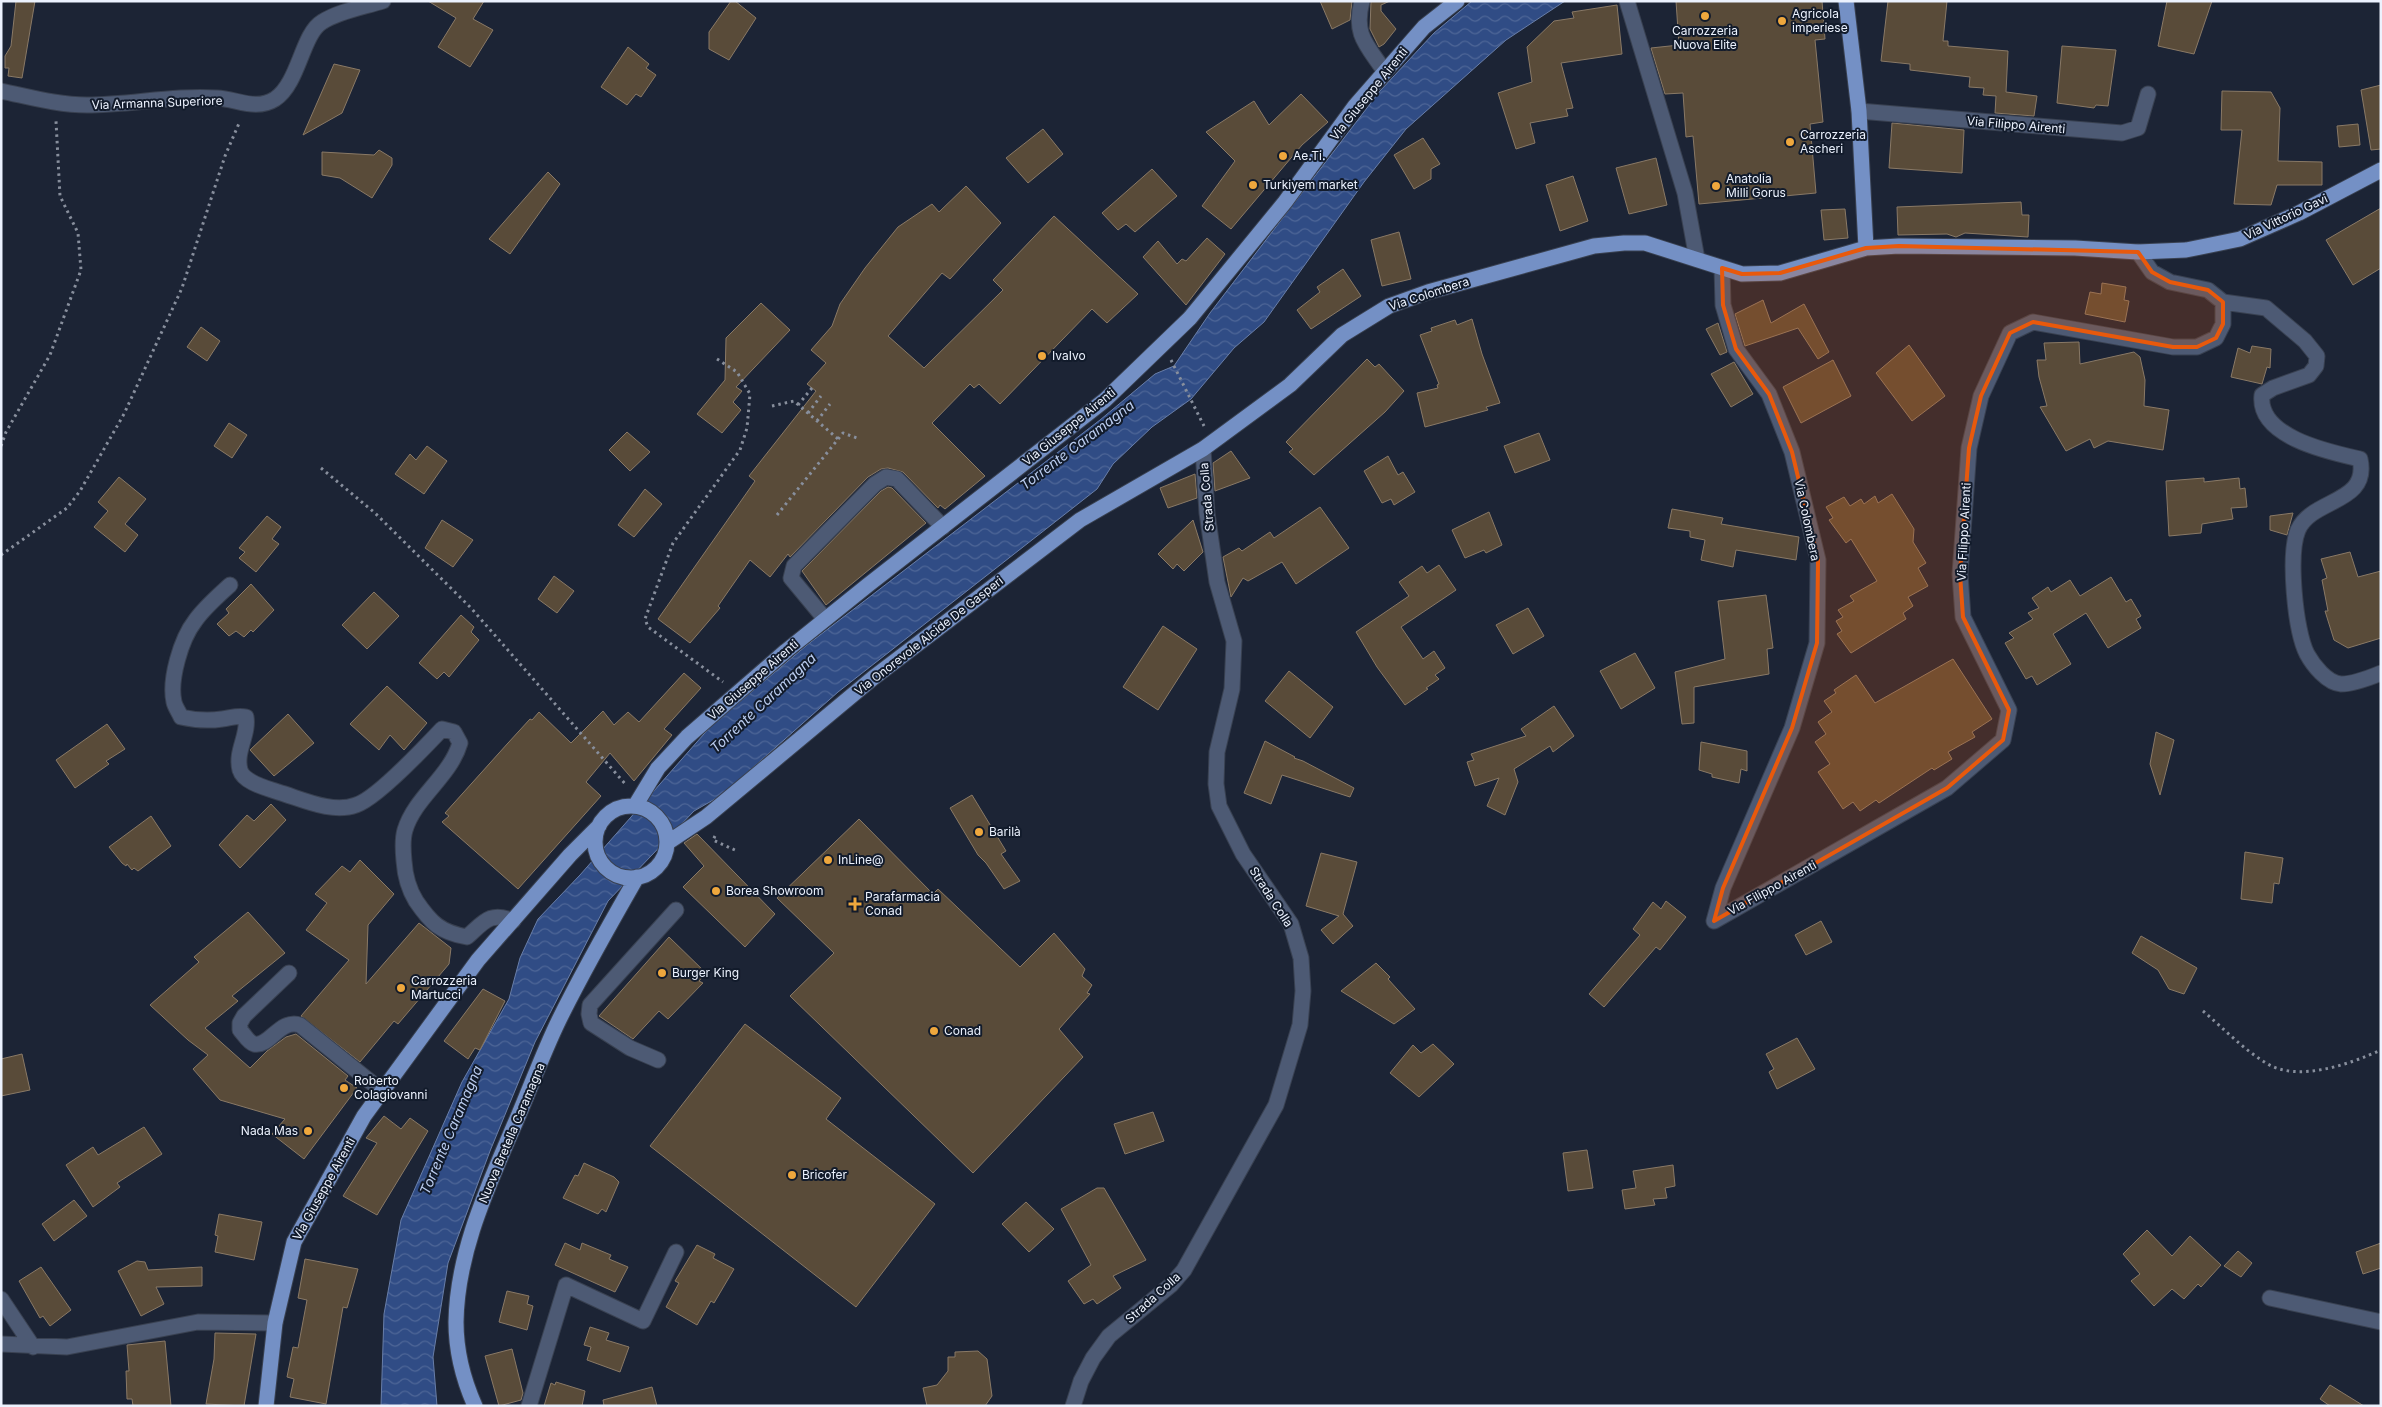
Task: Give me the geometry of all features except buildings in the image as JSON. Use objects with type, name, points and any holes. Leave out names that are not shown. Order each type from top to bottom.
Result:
[{"type":"main road","name":"Via Giuseppe Airenti","points":[[637,802],[658,768],[687,737],[825,620],[1105,400],[1190,318],[1273,216],[1355,106],[1424,27],[1457,1]]},
{"type":"main road","points":[[1846,1],[1859,111],[1866,248],[1899,246],[2066,248],[2138,252]]},
{"type":"main road","name":"Via Vittorio Gavi","points":[[2138,252],[2186,250],[2240,239],[2299,212],[2381,170]]},
{"type":"main road","name":"Via Colombera","points":[[1204,449],[1290,385],[1342,335],[1390,306],[1428,292],[1594,246],[1624,243],[1645,244],[1742,274],[1780,273],[1866,248]]},
{"type":"main road","name":"Via Onorevole Alcide De Gasperi","points":[[667,843],[706,817],[873,678],[1080,520],[1204,449]]},
{"type":"main road","points":[[637,802],[655,814],[666,832],[667,843],[665,855],[658,865],[649,873],[638,878],[615,874],[606,868],[598,855],[596,836],[598,826],[605,816],[614,810],[637,802]]},
{"type":"main road","name":"Via Giuseppe Airenti","points":[[266,1406],[275,1324],[294,1242],[364,1116],[478,960],[570,855],[598,826]]},
{"type":"main road","points":[[570,855],[598,855]]},
{"type":"main road","name":"Nuova Bretella Caramagna","points":[[475,1406],[465,1383],[457,1342],[458,1300],[468,1244],[485,1194],[559,1021],[610,924],[638,878]]},
{"type":"street","name":"Via Armanna Superiore","points":[[1,91],[56,102],[102,105],[217,98],[256,105],[277,98],[292,78],[310,36],[321,22],[384,1]]},
{"type":"street","points":[[1362,1],[1358,19],[1359,32],[1385,72]]},
{"type":"street","points":[[1627,1],[1684,193],[1698,259]]},
{"type":"street","name":"Via Filippo Airenti","points":[[1859,111],[2122,133],[2138,128],[2148,94]]},
{"type":"street","points":[[2138,252],[2152,272],[2170,282],[2208,290],[2223,302],[2266,308],[2306,341],[2317,356],[2316,366],[2309,375],[2272,388],[2262,395],[2260,404],[2263,412],[2276,426],[2316,449],[2360,459],[2362,469],[2358,484],[2343,498],[2310,514],[2298,530],[2293,559],[2298,618],[2307,654],[2317,668],[2329,679],[2340,684],[2366,680],[2381,673]]},
{"type":"street","name":"Via Colombera","points":[[1714,921],[1723,888],[1792,728],[1817,643],[1818,560],[1792,452],[1769,394],[1736,349],[1722,305],[1722,268]]},
{"type":"street","name":"Via Filippo Airenti","points":[[1714,921],[1947,788],[2003,740],[2009,710],[1963,617],[1960,574],[1969,448],[1981,396],[2010,332],[2033,322],[2173,347],[2197,347],[2216,338],[2223,324],[2223,302]]},
{"type":"street","name":"Strada Colla","points":[[1073,1406],[1081,1381],[1093,1358],[1109,1336],[1171,1285],[1184,1270],[1276,1105],[1300,1025],[1303,991],[1301,958],[1290,924],[1243,854],[1219,806],[1216,784],[1217,752],[1232,688],[1234,641],[1217,582],[1207,513],[1204,449]]},
{"type":"street","points":[[825,620],[791,578],[794,566],[874,484],[886,477],[897,479],[943,526]]},
{"type":"street","points":[[230,585],[194,621],[185,639],[177,661],[174,687],[174,702],[180,716],[192,720],[221,719],[239,715],[246,718],[247,724],[241,743],[239,760],[240,771],[245,778],[263,787],[328,806],[357,805],[379,790],[442,729],[454,732],[460,743],[456,756],[413,812],[405,831],[405,870],[409,890],[430,921],[452,934],[467,937],[490,917],[499,915],[512,921]]},
{"type":"street","points":[[658,1060],[630,1048],[590,1023],[588,1014],[590,1005],[676,910]]},
{"type":"street","points":[[289,972],[244,1016],[240,1023],[240,1030],[250,1041],[255,1044],[262,1044],[288,1024],[300,1025],[382,1091]]},
{"type":"street","points":[[529,1406],[566,1285],[643,1322],[676,1252]]},
{"type":"street","points":[[2270,1298],[2381,1322]]},
{"type":"street","points":[[1,1299],[33,1347]]},
{"type":"street","points":[[1,1344],[33,1347],[67,1347],[198,1322],[275,1324]]},
{"type":"path","points":[[1,446],[6,432],[50,355],[81,270],[82,258],[78,233],[60,196],[56,159],[56,102]]},
{"type":"path","points":[[1,556],[67,508],[80,492],[124,414],[182,288],[225,156],[241,119],[245,104]]},
{"type":"path","points":[[1163,344],[1204,427]]},
{"type":"path","points":[[717,359],[738,372],[750,394],[747,428],[740,450],[673,543],[645,619],[648,627],[738,693]]},
{"type":"path","points":[[798,405],[812,388]]},
{"type":"path","points":[[808,414],[821,396]]},
{"type":"path","points":[[772,406],[794,401],[838,439]]},
{"type":"path","points":[[817,421],[830,404]]},
{"type":"path","points":[[777,515],[843,433],[858,438]]},
{"type":"path","points":[[321,468],[375,513],[471,608],[637,802]]},
{"type":"path","points":[[713,837],[714,840],[738,851]]},
{"type":"path","points":[[2203,1011],[2267,1064],[2295,1073],[2351,1063],[2381,1050]]},
{"type":"highlighted area","points":[[1899,246],[2138,252],[2152,272],[2170,282],[2208,290],[2223,302],[2223,324],[2216,338],[2197,347],[2173,347],[2033,322],[2010,333],[1981,396],[1969,448],[1960,574],[1963,617],[2009,710],[2003,740],[1947,788],[1714,921],[1723,888],[1792,728],[1817,643],[1818,560],[1792,452],[1769,394],[1736,349],[1723,305],[1722,268],[1742,274],[1780,273],[1866,248]]},
{"type":"water","name":"Torrente Caramagna","points":[[1472,1],[1565,1],[1506,40],[1406,129],[1364,182],[1264,322],[1234,348],[1191,399],[1152,427],[1113,464],[1097,489],[838,692],[722,795],[694,811],[608,901],[535,1042],[490,1151],[448,1263],[433,1357],[437,1406],[381,1406],[384,1314],[401,1220],[462,1082],[509,999],[520,958],[538,919],[580,875],[711,726],[807,645],[1100,420],[1155,374],[1174,366],[1210,313],[1380,91],[1434,33]]},
{"type":"place","name":"Carrozzeria Nuova Elite","points":[[1705,16]]},
{"type":"place","name":"Agricola imperiese","points":[[1782,21]]},
{"type":"place","name":"Carrozzeria Ascheri","points":[[1790,142]]},
{"type":"place","name":"Ae.Ti.","points":[[1283,156]]},
{"type":"place","name":"Turkiyem market","points":[[1253,185]]},
{"type":"place","name":"Anatolia Milli Gorus","points":[[1716,186]]},
{"type":"place","name":"IvaIvo","points":[[1042,356]]},
{"type":"place","name":"Barilà","points":[[979,832]]},
{"type":"place","name":"InLine@","points":[[828,860]]},
{"type":"place","name":"Borea Showroom","points":[[716,891]]},
{"type":"place","name":"Parafarmacia Conad","points":[[855,904]]},
{"type":"place","name":"Burger King","points":[[662,973]]},
{"type":"place","name":"Carrozzeria Martucci","points":[[401,988]]},
{"type":"place","name":"Conad","points":[[934,1031]]},
{"type":"place","name":"Roberto Colagiovanni","points":[[344,1088]]},
{"type":"place","name":"Nada Mas","points":[[308,1131]]},
{"type":"place","name":"Bricofer","points":[[792,1175]]}]
